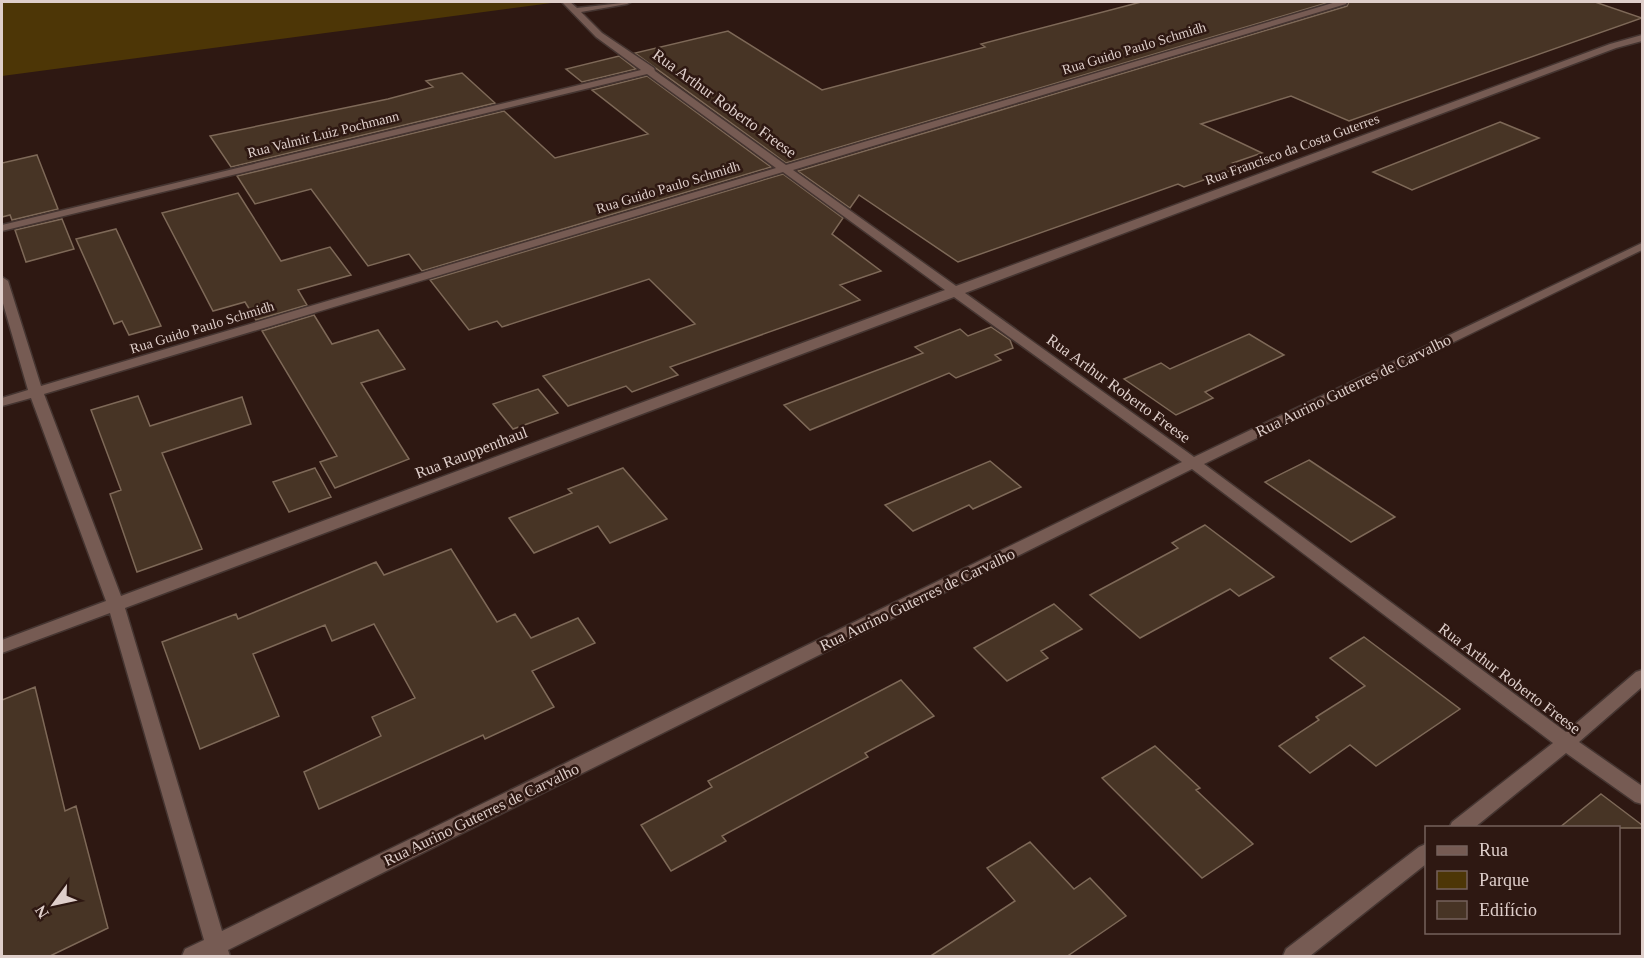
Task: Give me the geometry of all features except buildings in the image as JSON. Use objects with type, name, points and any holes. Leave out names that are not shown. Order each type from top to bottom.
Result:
[{"type":"street","points":[[569,6],[627,2]]},
{"type":"street","name":"Rua Guido Paulo Schmidh","points":[[2,402],[1343,2]]},
{"type":"street","name":"Rua Arthur Roberto Freese","points":[[569,6],[599,35],[651,70],[1193,463],[1566,743],[1642,796]]},
{"type":"street","name":"Rua Francisco da Costa Guterres","points":[[953,291],[1612,46],[1642,38]]},
{"type":"street","name":"Rua Valmir Luiz Pochmann","points":[[2,228],[651,70]]},
{"type":"street","name":"Rua Aurino Guterres de Carvalho","points":[[193,957],[218,951],[1193,463],[1642,246]]},
{"type":"street","points":[[2,280],[36,392],[116,605],[218,951]]},
{"type":"street","name":"Rua Rauppenthaul","points":[[2,646],[953,291]]},
{"type":"street","points":[[1462,826],[1566,743],[1642,677]]},
{"type":"street","points":[[1294,957],[1425,854]]},
{"type":"green space","points":[[2,2],[559,2],[2,76]]}]
